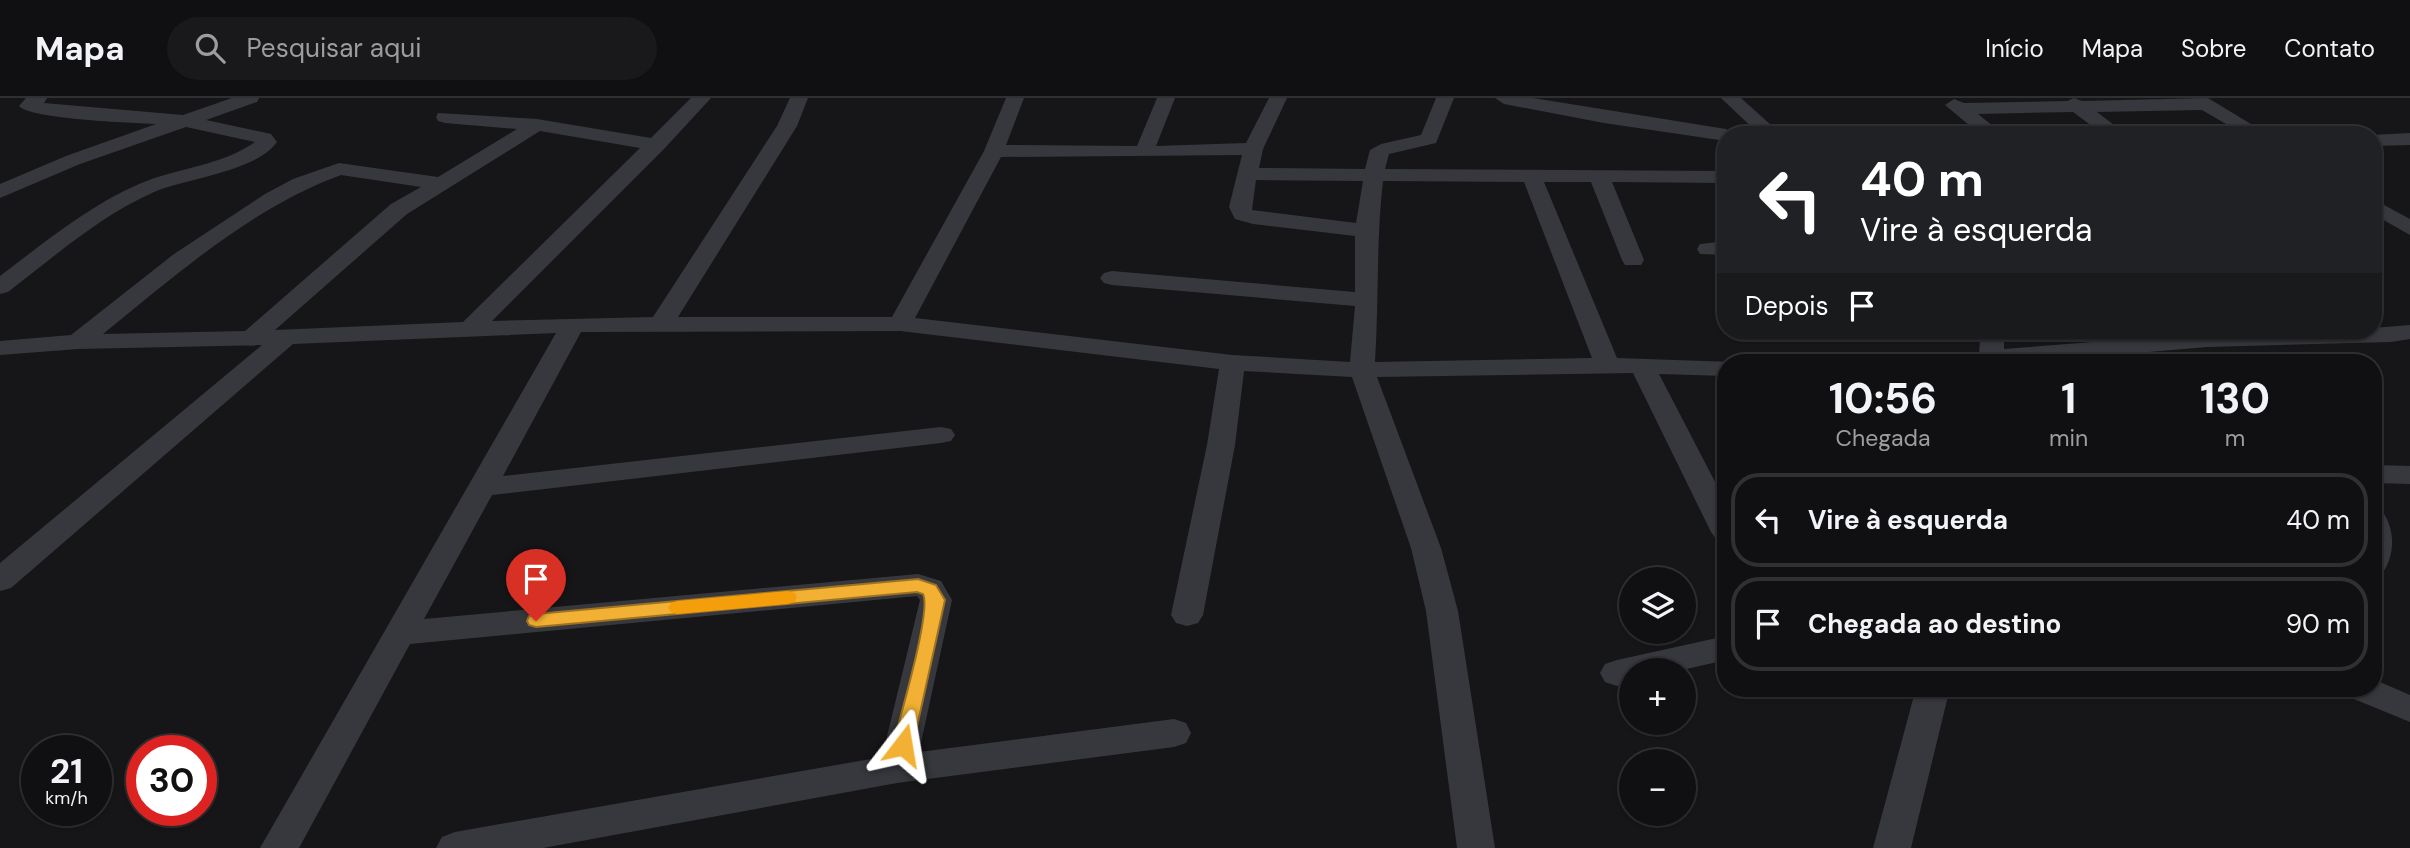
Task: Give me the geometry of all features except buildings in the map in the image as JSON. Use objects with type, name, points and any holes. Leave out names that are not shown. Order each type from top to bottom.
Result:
[{"type":"street","points":[[0,287],[74,230],[129,197],[261,149],[267,142],[264,138],[185,121],[28,106],[38,98]]},
{"type":"street","points":[[0,192],[73,160],[250,98]]},
{"type":"street","points":[[470,329],[702,98]]},
{"type":"street","points":[[662,323],[787,126],[799,98]]},
{"type":"street","points":[[900,324],[994,151],[1015,98]]},
{"type":"street","points":[[1144,152],[1166,98]]},
{"type":"street","points":[[1278,98],[1253,149],[1240,207],[1243,214],[1265,220],[1366,231]]},
{"type":"street","points":[[1445,98],[1429,139],[1381,150],[1377,154],[1366,231],[1367,300],[1362,370],[1426,548],[1442,611],[1476,848]]},
{"type":"street","points":[[1504,98],[1717,133]]},
{"type":"street","points":[[1730,98],[1762,126]]},
{"type":"street","points":[[1951,103],[2199,101],[2243,126]]},
{"type":"street","points":[[2072,102],[2105,126]]},
{"type":"street","points":[[1951,103],[1982,126]]},
{"type":"street","points":[[444,117],[537,125],[657,145]]},
{"type":"street","points":[[251,338],[399,209],[537,125]]},
{"type":"street","points":[[2382,140],[2410,138]]},
{"type":"street","points":[[994,151],[1144,152],[1253,149]]},
{"type":"street","points":[[78,342],[182,259],[272,198],[311,177],[339,169],[438,183]]},
{"type":"street","points":[[1249,174],[1717,177]]},
{"type":"street","points":[[1531,175],[1607,365]]},
{"type":"street","points":[[1599,176],[1633,260]]},
{"type":"street","points":[[2382,211],[2410,228]]},
{"type":"street","points":[[1112,278],[1367,300]]},
{"type":"street","points":[[279,848],[573,324]]},
{"type":"street","points":[[0,348],[78,342],[286,337],[573,324],[900,324],[1232,363],[1362,370],[1607,365],[1717,368]]},
{"type":"street","points":[[2391,330],[2410,355]]},
{"type":"street","points":[[0,580],[286,337]]},
{"type":"street","points":[[2040,354],[2160,340]]},
{"type":"street","points":[[1187,615],[1221,445],[1232,363]]},
{"type":"street","points":[[1642,366],[1717,514]]},
{"type":"street","points":[[483,487],[941,435]]},
{"type":"street","points":[[2382,474],[2410,475]]},
{"type":"street","points":[[400,634],[918,585],[930,589],[936,600],[897,769]]},
{"type":"street","points":[[1618,673],[1717,650]]},
{"type":"street","points":[[2382,696],[2410,709]]},
{"type":"street","points":[[1892,848],[1924,697]]},
{"type":"street","points":[[455,848],[897,769],[1174,733]]},
{"type":"slow traffic","points":[[677,608],[788,597]]},
{"type":"route","points":[[536,621],[918,585],[930,589],[936,600],[933,622],[903,745]]}]
